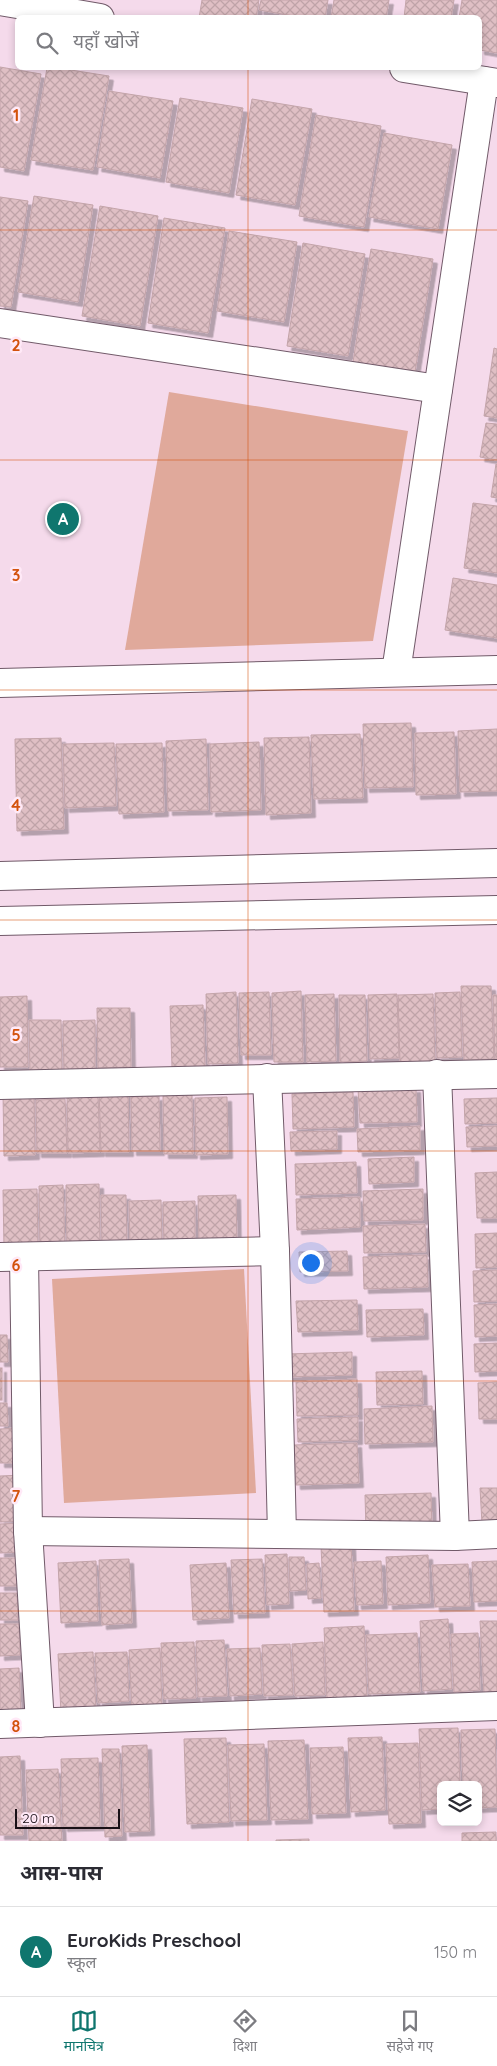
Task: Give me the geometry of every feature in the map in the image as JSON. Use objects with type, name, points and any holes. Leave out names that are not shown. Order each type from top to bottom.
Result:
[{"type":"street","points":[[0,1],[82,15]]},
{"type":"street","points":[[396,672],[438,389],[490,82],[416,70]]},
{"type":"street","points":[[0,323],[438,389]]},
{"type":"street","points":[[0,683],[497,670]]},
{"type":"street","points":[[0,876],[497,863]]},
{"type":"street","points":[[0,922],[497,910]]},
{"type":"street","points":[[437,1074],[455,1536]]},
{"type":"street","points":[[0,1085],[497,1074]]},
{"type":"street","points":[[267,1078],[275,1251],[282,1534]]},
{"type":"street","points":[[40,1723],[12,1257],[275,1251]]},
{"type":"street","points":[[28,1531],[455,1536],[497,1534]]},
{"type":"street","points":[[0,1724],[497,1706]]},
{"type":"shaded area","points":[[169,392],[408,431],[373,641],[125,650]]},
{"type":"shaded area","points":[[244,1269],[256,1493],[64,1503],[52,1279]]},
{"type":"building","points":[[202,0],[259,0],[256,15],[200,15]]},
{"type":"building","points":[[261,0],[328,0],[326,15],[288,15],[259,10]]},
{"type":"building","points":[[334,0],[389,0],[386,15],[332,15]]},
{"type":"building","points":[[406,0],[454,0],[452,15],[404,15]]},
{"type":"building","points":[[462,0],[497,0],[497,53],[482,50],[482,15],[460,15]]},
{"type":"building","points":[[0,67],[41,74],[24,171],[0,167]]},
{"type":"building","points":[[47,70],[71,70],[109,76],[93,170],[31,160]]},
{"type":"building","points":[[109,91],[173,101],[160,178],[97,167]]},
{"type":"building","points":[[180,98],[243,108],[229,193],[166,182]]},
{"type":"building","points":[[252,99],[312,109],[295,205],[236,195]]},
{"type":"building","points":[[316,115],[381,126],[364,227],[299,216]]},
{"type":"building","points":[[384,133],[452,145],[438,229],[369,217]]},
{"type":"building","points":[[34,196],[93,205],[78,302],[18,292]]},
{"type":"building","points":[[0,197],[28,201],[11,307],[0,306]]},
{"type":"building","points":[[100,206],[158,216],[140,326],[82,316]]},
{"type":"building","points":[[164,218],[225,228],[208,333],[148,323]]},
{"type":"building","points":[[229,231],[297,242],[284,322],[217,311]]},
{"type":"building","points":[[303,243],[365,254],[348,356],[287,346]]},
{"type":"building","points":[[371,249],[433,259],[415,372],[353,362]]},
{"type":"building","points":[[494,348],[497,349],[497,418],[484,416]]},
{"type":"building","points":[[486,423],[497,424],[497,460],[480,457]]},
{"type":"building","points":[[497,464],[497,498],[491,497]]},
{"type":"building","points":[[473,503],[497,506],[497,573],[464,568]]},
{"type":"building","points":[[453,578],[497,585],[497,638],[445,630]]},
{"type":"building","points":[[411,723],[413,787],[365,788],[363,724]]},
{"type":"building","points":[[497,729],[497,791],[460,792],[458,731]]},
{"type":"building","points":[[454,732],[456,794],[416,795],[415,733]]},
{"type":"building","points":[[360,734],[363,798],[314,799],[311,735]]},
{"type":"building","points":[[309,737],[311,813],[266,815],[264,738]]},
{"type":"building","points":[[61,738],[64,829],[17,831],[15,739]]},
{"type":"building","points":[[206,739],[208,810],[168,811],[166,741]]},
{"type":"building","points":[[259,742],[261,810],[211,812],[210,744]]},
{"type":"building","points":[[114,743],[116,806],[65,808],[63,744]]},
{"type":"building","points":[[162,743],[164,812],[119,814],[116,744]]},
{"type":"building","points":[[461,986],[491,986],[494,1059],[464,1060]]},
{"type":"building","points":[[301,991],[303,1062],[274,1062],[272,993]]},
{"type":"building","points":[[236,992],[238,1063],[208,1064],[206,994]]},
{"type":"building","points":[[269,992],[271,1055],[241,1055],[239,993]]},
{"type":"building","points":[[460,992],[462,1057],[437,1058],[435,993]]},
{"type":"building","points":[[334,994],[336,1061],[307,1062],[305,995]]},
{"type":"building","points":[[397,994],[399,1058],[370,1059],[368,995]]},
{"type":"building","points":[[433,994],[435,1061],[400,1062],[398,995]]},
{"type":"building","points":[[339,995],[365,995],[367,1061],[340,1062]]},
{"type":"building","points":[[493,995],[497,995],[497,1060],[495,1060]]},
{"type":"building","points":[[27,996],[28,1067],[0,1067],[0,997]]},
{"type":"building","points":[[203,1005],[205,1066],[172,1067],[170,1006]]},
{"type":"building","points":[[97,1008],[130,1008],[131,1067],[98,1068]]},
{"type":"building","points":[[29,1020],[61,1020],[62,1073],[30,1073]]},
{"type":"building","points":[[95,1020],[95,1071],[64,1071],[63,1021]]},
{"type":"building","points":[[99,1088],[128,1088],[129,1152],[101,1152]]},
{"type":"building","points":[[416,1088],[417,1122],[360,1123],[358,1089]]},
{"type":"building","points":[[353,1092],[354,1127],[293,1129],[292,1094]]},
{"type":"building","points":[[3,1094],[34,1094],[35,1155],[4,1156]]},
{"type":"building","points":[[67,1095],[98,1095],[100,1152],[68,1153]]},
{"type":"building","points":[[192,1095],[193,1154],[164,1154],[163,1096]]},
{"type":"building","points":[[159,1096],[160,1151],[132,1151],[131,1097]]},
{"type":"building","points":[[227,1097],[228,1154],[196,1155],[195,1098]]},
{"type":"building","points":[[497,1098],[497,1123],[465,1124],[464,1099]]},
{"type":"building","points":[[65,1099],[67,1153],[37,1153],[36,1100]]},
{"type":"building","points":[[420,1126],[420,1150],[358,1152],[357,1129]]},
{"type":"building","points":[[497,1126],[497,1146],[467,1147],[466,1127]]},
{"type":"building","points":[[337,1131],[337,1149],[291,1151],[290,1132]]},
{"type":"building","points":[[414,1157],[414,1182],[369,1184],[368,1159]]},
{"type":"building","points":[[356,1162],[357,1193],[296,1195],[295,1164]]},
{"type":"building","points":[[497,1172],[497,1218],[477,1218],[475,1173]]},
{"type":"building","points":[[99,1184],[100,1246],[67,1247],[66,1185]]},
{"type":"building","points":[[63,1185],[65,1248],[40,1249],[39,1186]]},
{"type":"building","points":[[37,1189],[38,1249],[4,1249],[3,1190]]},
{"type":"building","points":[[423,1189],[423,1220],[364,1221],[363,1191]]},
{"type":"building","points":[[101,1195],[126,1195],[127,1247],[102,1247]]},
{"type":"building","points":[[236,1195],[237,1244],[199,1245],[198,1196]]},
{"type":"building","points":[[360,1197],[360,1227],[297,1230],[296,1199]]},
{"type":"building","points":[[161,1200],[162,1245],[130,1246],[129,1201]]},
{"type":"building","points":[[195,1201],[195,1245],[164,1245],[163,1202]]},
{"type":"building","points":[[425,1224],[426,1252],[364,1253],[363,1226]]},
{"type":"building","points":[[497,1233],[497,1267],[476,1268],[475,1234]]},
{"type":"building","points":[[347,1251],[348,1271],[300,1272],[299,1252]]},
{"type":"building","points":[[427,1255],[428,1287],[364,1289],[363,1257]]},
{"type":"building","points":[[497,1270],[497,1301],[474,1302],[473,1271]]},
{"type":"building","points":[[357,1300],[358,1330],[298,1332],[296,1301]]},
{"type":"building","points":[[497,1304],[497,1336],[475,1337],[474,1305]]},
{"type":"building","points":[[423,1309],[424,1335],[367,1337],[366,1310]]},
{"type":"building","points":[[0,1335],[7,1335],[8,1362],[0,1362]]},
{"type":"building","points":[[497,1343],[497,1371],[475,1372],[474,1344]]},
{"type":"building","points":[[352,1352],[352,1375],[286,1377],[286,1354]]},
{"type":"building","points":[[0,1368],[2,1368],[2,1400],[0,1400]]},
{"type":"building","points":[[422,1371],[423,1404],[377,1405],[376,1372]]},
{"type":"building","points":[[357,1379],[358,1415],[297,1416],[296,1382]]},
{"type":"building","points":[[497,1382],[497,1419],[479,1419],[478,1383]]},
{"type":"building","points":[[0,1403],[7,1403],[8,1426],[0,1426]]},
{"type":"building","points":[[432,1406],[433,1442],[365,1444],[364,1409]]},
{"type":"building","points":[[358,1417],[358,1440],[298,1442],[297,1419]]},
{"type":"building","points":[[18,1428],[19,1463],[0,1463],[0,1429]]},
{"type":"building","points":[[357,1443],[359,1483],[296,1485],[294,1445]]},
{"type":"building","points":[[23,1475],[24,1521],[0,1522],[0,1476]]},
{"type":"building","points":[[480,1488],[497,1488],[497,1523],[482,1524]]},
{"type":"building","points":[[431,1493],[432,1529],[366,1530],[365,1495]]},
{"type":"building","points":[[24,1523],[25,1552],[0,1553],[0,1524]]},
{"type":"building","points":[[351,1544],[354,1611],[324,1612],[321,1546]]},
{"type":"building","points":[[287,1554],[289,1604],[267,1605],[265,1555]]},
{"type":"building","points":[[428,1555],[430,1603],[388,1605],[386,1557]]},
{"type":"building","points":[[289,1557],[304,1557],[306,1590],[290,1591]]},
{"type":"building","points":[[0,1558],[25,1558],[26,1586],[0,1586]]},
{"type":"building","points":[[129,1559],[132,1623],[102,1625],[99,1560]]},
{"type":"building","points":[[262,1559],[265,1613],[234,1614],[231,1560]]},
{"type":"building","points":[[96,1561],[98,1621],[61,1623],[58,1563]]},
{"type":"building","points":[[381,1561],[383,1604],[357,1605],[354,1562]]},
{"type":"building","points":[[497,1561],[497,1601],[474,1602],[472,1562]]},
{"type":"building","points":[[226,1563],[229,1618],[193,1620],[190,1565]]},
{"type":"building","points":[[319,1563],[321,1598],[308,1599],[307,1564]]},
{"type":"building","points":[[468,1564],[470,1606],[435,1607],[432,1565]]},
{"type":"building","points":[[0,1593],[17,1593],[18,1620],[0,1620]]},
{"type":"building","points":[[448,1619],[452,1689],[423,1691],[420,1621]]},
{"type":"building","points":[[480,1621],[497,1621],[497,1692],[484,1693]]},
{"type":"building","points":[[0,1624],[19,1624],[20,1655],[0,1656]]},
{"type":"building","points":[[364,1626],[367,1699],[327,1701],[324,1628]]},
{"type":"building","points":[[417,1633],[420,1692],[369,1694],[366,1635]]},
{"type":"building","points":[[478,1633],[480,1690],[454,1692],[451,1634]]},
{"type":"building","points":[[224,1640],[227,1696],[198,1697],[196,1641]]},
{"type":"building","points":[[194,1642],[196,1698],[164,1699],[161,1643]]},
{"type":"building","points":[[323,1642],[325,1695],[295,1696],[292,1644]]},
{"type":"building","points":[[290,1644],[293,1695],[264,1696],[262,1645]]},
{"type":"building","points":[[160,1648],[162,1709],[132,1711],[129,1650]]},
{"type":"building","points":[[260,1648],[262,1694],[230,1696],[227,1649]]},
{"type":"building","points":[[93,1652],[96,1712],[61,1713],[58,1654]]},
{"type":"building","points":[[127,1652],[129,1701],[98,1703],[95,1653]]},
{"type":"building","points":[[19,1668],[21,1713],[0,1714],[0,1669]]},
{"type":"building","points":[[458,1728],[460,1781],[437,1781],[437,1809],[422,1810],[419,1729]]},
{"type":"building","points":[[495,1729],[497,1807],[482,1808],[482,1781],[463,1781],[461,1730]]},
{"type":"building","points":[[382,1737],[385,1810],[351,1812],[348,1738]]},
{"type":"building","points":[[226,1738],[229,1822],[187,1824],[184,1739]]},
{"type":"building","points":[[304,1740],[308,1819],[271,1820],[268,1741]]},
{"type":"building","points":[[418,1743],[421,1823],[389,1824],[386,1744]]},
{"type":"building","points":[[264,1744],[267,1820],[231,1821],[228,1745]]},
{"type":"building","points":[[147,1745],[150,1831],[125,1832],[122,1746]]},
{"type":"building","points":[[343,1747],[346,1813],[312,1814],[310,1748]]},
{"type":"building","points":[[102,1749],[119,1749],[122,1836],[105,1837]]},
{"type":"building","points":[[20,1756],[23,1835],[0,1835],[0,1757]]},
{"type":"building","points":[[98,1758],[100,1826],[63,1827],[61,1759]]},
{"type":"building","points":[[58,1769],[62,1841],[29,1841],[26,1770]]},
{"type":"building","points":[[496,1832],[496,1841],[462,1841],[462,1833]]},
{"type":"building","points":[[309,1839],[309,1841],[276,1841],[276,1840]]},
{"type":"place","name":"EuroKids Preschool","points":[[63,519]]}]
